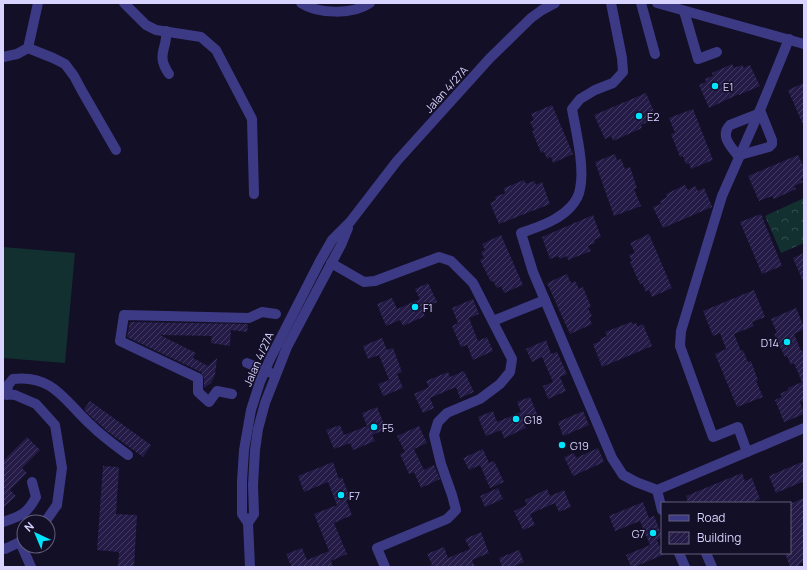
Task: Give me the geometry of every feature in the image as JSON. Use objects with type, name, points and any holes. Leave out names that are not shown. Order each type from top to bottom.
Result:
[{"type":"street","points":[[3,57],[17,54],[28,48],[38,3]]},
{"type":"street","points":[[124,3],[146,25],[156,30],[201,37],[216,50],[252,119],[254,194]]},
{"type":"street","points":[[300,3],[321,10],[335,12],[357,9],[370,3]]},
{"type":"street","name":"Jalan 4/27A","points":[[250,567],[248,523],[242,514],[243,459],[251,410],[265,370],[320,261],[332,240],[350,222],[397,161],[500,47],[531,18],[555,3]]},
{"type":"street","points":[[611,3],[622,58],[623,72],[613,83],[595,90],[580,99],[572,109],[581,171],[580,190],[573,205],[555,220],[521,233],[532,272],[612,458],[623,475],[657,490],[804,428]]},
{"type":"street","points":[[642,3],[655,54]]},
{"type":"street","points":[[657,3],[804,44]]},
{"type":"street","points":[[684,11],[698,59],[717,52]]},
{"type":"street","points":[[166,31],[167,36],[162,50],[163,66],[169,74]]},
{"type":"street","points":[[747,452],[738,428],[713,437],[680,346],[681,331],[722,196],[789,39]]},
{"type":"street","points":[[28,48],[65,64],[74,76],[116,150]]},
{"type":"street","points":[[739,156],[726,141],[727,128],[730,125],[759,112]]},
{"type":"street","points":[[739,156],[769,147],[772,144],[772,140],[759,112]]},
{"type":"street","name":"Jalan 4/27A","points":[[248,523],[254,514],[254,460],[262,412],[287,347],[341,245],[350,222]]},
{"type":"street","points":[[331,263],[364,282],[375,281],[439,257],[451,261],[473,283],[512,359],[510,372],[500,384],[480,399],[447,414],[438,422],[434,436],[441,464],[456,510],[447,519],[377,548],[385,567]]},
{"type":"street","points":[[493,321],[544,300]]},
{"type":"street","points":[[232,394],[218,391],[209,402],[198,392],[198,378],[120,341],[124,315],[249,318],[262,312],[276,314]]},
{"type":"street","points":[[248,363],[275,375]]},
{"type":"street","points":[[51,514],[57,505],[62,468],[55,425],[36,404],[16,395],[5,395],[8,385],[7,381],[13,378],[22,378],[39,381],[54,388],[69,401],[91,426],[128,456]]},
{"type":"street","points":[[3,522],[19,517],[30,508],[36,497],[32,482]]},
{"type":"street","points":[[657,490],[661,506]]},
{"type":"street","points":[[3,548],[5,549],[16,544]]},
{"type":"street","points":[[26,554],[31,567]]},
{"type":"street","points":[[679,554],[684,567]]},
{"type":"street","points":[[706,554],[712,567]]},
{"type":"green space","points":[[804,198],[804,243],[781,253],[765,216]]},
{"type":"green space","points":[[3,247],[75,253],[65,363],[3,358]]},
{"type":"building","name":"E1","points":[[732,64],[734,68],[742,65],[744,68],[750,65],[760,86],[709,108],[699,85],[706,82],[705,79],[713,76],[712,73]]},
{"type":"building","points":[[804,83],[804,127],[788,90]]},
{"type":"building","name":"E2","points":[[646,93],[655,114],[646,118],[648,122],[641,125],[642,128],[613,141],[611,136],[605,139],[594,115]]},
{"type":"building","points":[[552,105],[573,154],[553,163],[551,157],[547,159],[544,152],[541,153],[530,122],[534,120],[531,114]]},
{"type":"building","points":[[693,109],[713,160],[691,169],[689,163],[686,164],[683,156],[680,157],[671,134],[675,133],[669,118]]},
{"type":"building","points":[[615,154],[617,160],[621,159],[625,169],[630,167],[637,188],[634,189],[641,206],[614,216],[595,162]]},
{"type":"building","points":[[798,155],[804,167],[804,177],[801,179],[803,182],[794,186],[796,189],[774,199],[772,196],[759,201],[748,176]]},
{"type":"building","points":[[524,180],[526,184],[534,181],[536,185],[542,182],[550,204],[499,224],[490,203],[496,200],[495,197],[505,193],[504,188]]},
{"type":"building","points":[[685,185],[688,190],[695,186],[698,191],[704,188],[712,207],[663,228],[653,207],[661,204],[660,201],[667,197],[666,194]]},
{"type":"building","points":[[761,214],[782,266],[762,274],[740,222]]},
{"type":"building","points":[[593,215],[601,237],[594,240],[595,243],[588,246],[591,251],[568,260],[567,256],[560,259],[558,256],[550,259],[542,237]]},
{"type":"building","points":[[649,234],[672,288],[652,297],[649,290],[646,292],[642,283],[640,284],[630,262],[632,261],[629,255],[635,253],[630,243]]},
{"type":"building","points":[[501,235],[523,285],[504,293],[501,286],[497,288],[493,281],[491,282],[480,260],[484,258],[481,252],[485,250],[482,244]]},
{"type":"building","points":[[804,253],[804,284],[793,258]]},
{"type":"building","points":[[567,274],[571,283],[575,281],[579,289],[583,287],[591,307],[588,308],[592,316],[589,318],[592,324],[570,334],[547,283]]},
{"type":"building","name":"F1","points":[[428,283],[437,302],[422,309],[425,316],[403,326],[400,320],[386,326],[377,304],[392,298],[397,309],[420,299],[415,289]]},
{"type":"building","points":[[754,290],[765,317],[752,322],[754,326],[734,334],[741,351],[743,350],[748,362],[751,361],[758,380],[756,381],[763,397],[737,407],[715,354],[726,349],[720,333],[713,336],[703,311]]},
{"type":"building","points":[[473,299],[479,314],[469,318],[478,341],[487,337],[493,351],[473,360],[467,345],[461,347],[452,326],[458,323],[452,308]]},
{"type":"building","points":[[796,308],[804,327],[804,329],[794,334],[801,351],[804,350],[804,401],[800,402],[804,414],[784,422],[775,400],[782,397],[780,394],[788,390],[788,388],[802,382],[794,363],[791,365],[787,356],[785,357],[774,334],[777,333],[771,319]]},
{"type":"building","points":[[130,322],[248,324],[247,332],[231,330],[230,346],[211,343],[212,336],[160,335],[196,353],[193,358],[208,366],[217,358],[215,375],[211,383],[204,388],[204,378],[201,372],[127,337]]},
{"type":"building","points":[[631,322],[633,324],[636,323],[638,327],[643,324],[652,346],[602,367],[593,344],[601,341],[600,339],[607,336],[605,332]]},
{"type":"building","points":[[382,338],[387,350],[393,348],[402,372],[397,374],[403,388],[383,396],[378,384],[389,380],[379,355],[368,359],[363,346]]},
{"type":"building","points":[[546,340],[551,354],[557,352],[567,374],[560,377],[566,391],[548,399],[543,386],[553,382],[542,357],[532,362],[526,349]]},
{"type":"building","points":[[464,371],[474,392],[460,398],[456,387],[430,398],[434,408],[423,413],[414,394],[429,387],[426,381],[448,372],[450,377]]},
{"type":"building","name":"G18","points":[[530,397],[538,416],[523,422],[526,428],[504,438],[501,430],[486,436],[478,417],[493,411],[497,422],[521,412],[517,402]]},
{"type":"building","points":[[90,401],[151,445],[143,457],[107,431],[87,413],[84,409]]},
{"type":"building","name":"F5","points":[[377,407],[386,429],[372,435],[375,441],[353,450],[350,443],[334,449],[326,430],[340,425],[344,435],[367,426],[362,413]]},
{"type":"building","points":[[583,411],[589,425],[563,436],[558,422]]},
{"type":"building","points":[[419,426],[427,443],[414,449],[424,470],[434,465],[440,479],[421,488],[414,472],[409,474],[400,454],[405,452],[397,436]]},
{"type":"building","points":[[27,437],[40,450],[22,468],[27,473],[10,490],[16,496],[3,508],[3,461]]},
{"type":"building","points":[[598,448],[604,462],[573,476],[564,457],[574,453],[576,458]]},
{"type":"building","points":[[483,449],[489,463],[494,461],[504,482],[490,488],[480,465],[469,470],[463,458]]},
{"type":"building","points":[[804,461],[804,481],[776,493],[769,476]]},
{"type":"building","points":[[333,462],[339,479],[342,477],[350,498],[346,500],[352,515],[334,523],[347,554],[331,561],[333,567],[290,567],[291,566],[286,554],[302,548],[307,560],[329,551],[314,514],[337,505],[328,482],[304,492],[298,476]]},
{"type":"building","points":[[103,466],[119,467],[116,514],[137,515],[134,567],[118,567],[119,552],[97,550]]},
{"type":"building","points":[[742,473],[745,481],[752,478],[760,499],[752,502],[688,502],[686,496]]},
{"type":"building","points":[[498,488],[503,499],[485,507],[480,496]]},
{"type":"building","points":[[547,489],[550,496],[564,490],[571,507],[559,512],[555,503],[530,514],[535,525],[523,530],[514,511],[527,505],[525,500]]},
{"type":"building","points":[[804,498],[804,562],[799,564],[800,567],[790,567],[785,554],[791,554],[791,504]]},
{"type":"building","name":"G7","points":[[643,502],[649,518],[654,516],[661,534],[661,538],[657,540],[661,554],[663,555],[631,567],[626,555],[650,545],[640,521],[615,531],[609,516]]},
{"type":"building","points":[[481,532],[489,553],[472,560],[475,567],[427,567],[432,565],[427,554],[444,547],[448,558],[470,549],[465,539]]},
{"type":"building","points":[[519,550],[524,562],[511,567],[502,567],[499,558]]},
{"type":"place","name":"E1","points":[[715,86]]},
{"type":"place","name":"E2","points":[[639,116]]},
{"type":"place","name":"F1","points":[[415,307]]},
{"type":"place","name":"D14","points":[[787,342]]},
{"type":"place","name":"G18","points":[[516,419]]},
{"type":"place","name":"F5","points":[[374,427]]},
{"type":"place","name":"G19","points":[[562,445]]},
{"type":"place","name":"F7","points":[[341,495]]},
{"type":"place","name":"G7","points":[[653,533]]}]
